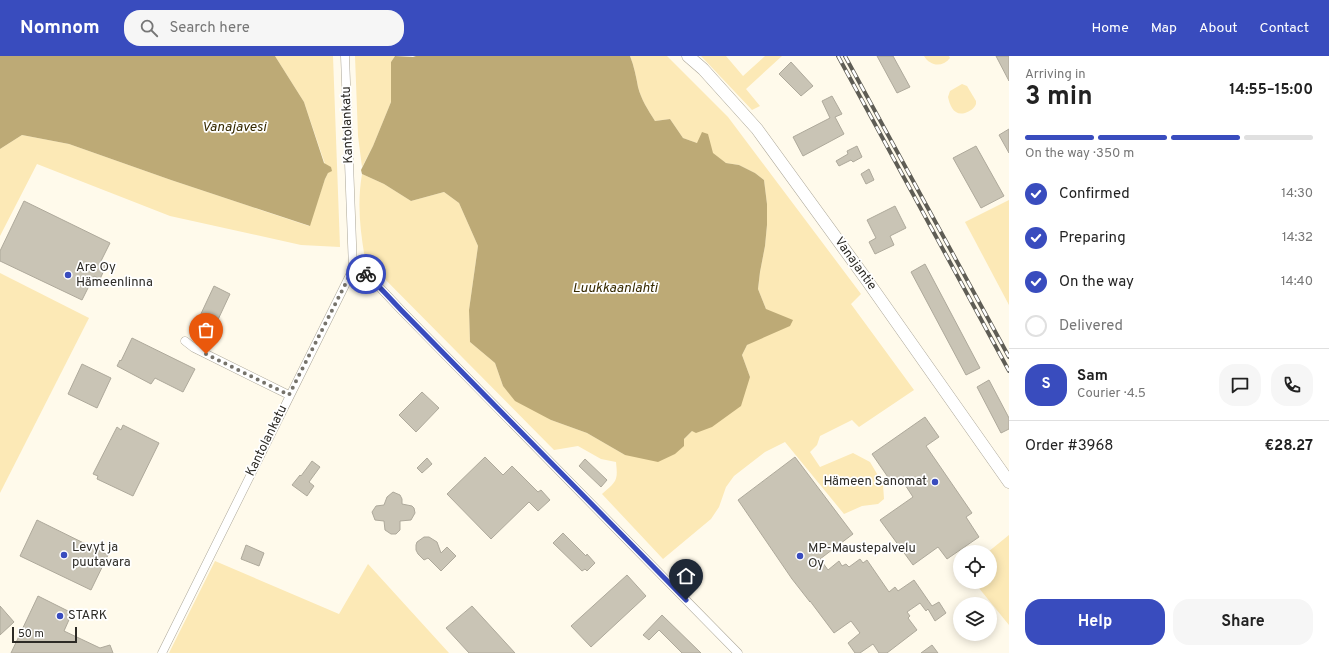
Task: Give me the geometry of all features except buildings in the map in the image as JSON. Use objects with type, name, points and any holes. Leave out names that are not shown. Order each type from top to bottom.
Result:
[{"type":"street","name":"Kantolankatu","points":[[162,653],[353,269],[345,56]]},
{"type":"street","name":"Vanajantie","points":[[688,56],[720,87],[744,113],[761,135],[866,279],[1009,482]]},
{"type":"street","points":[[353,269],[369,276],[738,653]]},
{"type":"street","points":[[185,341],[194,348],[289,395]]},
{"type":"shaded area","points":[[275,56],[333,56],[340,247],[301,245],[170,216],[37,164],[0,236],[0,149],[22,135],[69,144],[309,226],[328,173],[304,102]]},
{"type":"shaded area","points":[[355,56],[395,56],[391,62],[391,102],[373,146],[362,167],[358,136]]},
{"type":"shaded area","points":[[630,56],[667,56],[728,117],[861,294],[851,304],[914,390],[859,427],[852,420],[820,436],[817,445],[810,452],[820,467],[853,453],[870,462],[883,484],[884,499],[878,504],[862,506],[844,514],[785,442],[765,452],[734,476],[726,487],[719,507],[711,519],[663,559],[602,494],[614,483],[617,473],[616,462],[601,459],[578,446],[554,450],[365,259],[360,216],[360,185],[362,174],[384,184],[411,201],[444,192],[459,203],[478,246],[469,310],[470,342],[495,363],[503,386],[551,420],[587,433],[625,455],[684,439],[750,377],[742,355],[747,345],[758,339],[766,309],[758,289],[767,225],[767,204],[764,180],[755,173],[739,165],[726,163],[697,143],[683,138],[670,119],[655,121],[641,96]]},
{"type":"shaded area","points":[[701,56],[726,56],[743,76],[765,56],[782,56],[746,89],[760,106],[752,110]]},
{"type":"shaded area","points":[[924,56],[949,56],[950,58],[943,63],[933,64]]},
{"type":"shaded area","points":[[962,84],[967,86],[976,101],[976,104],[970,111],[961,114],[953,110],[948,97],[950,91]]},
{"type":"shaded area","points":[[1009,200],[1009,305],[965,222]]},
{"type":"shaded area","points":[[0,273],[89,318],[0,493]]},
{"type":"shaded area","points":[[1009,535],[1009,625],[997,610],[997,597],[986,597],[980,589],[997,589],[997,545]]},
{"type":"shaded area","points":[[215,561],[339,614],[368,564],[449,653],[169,653]]},
{"type":"water","name":"Vanajavesi","points":[[0,56],[275,56],[304,102],[324,163],[331,167],[332,171],[328,173],[325,179],[310,226],[171,180],[69,144],[22,135],[0,149]]},
{"type":"water","name":"Luukkaanlahti","points":[[395,56],[630,56],[641,96],[655,121],[670,119],[683,138],[697,143],[702,132],[708,134],[713,153],[726,163],[739,165],[755,173],[764,180],[767,204],[767,225],[758,289],[766,309],[793,320],[790,326],[747,345],[742,355],[750,377],[741,406],[712,427],[696,433],[692,431],[684,439],[684,446],[675,454],[658,462],[625,455],[587,433],[551,420],[515,401],[503,386],[495,363],[470,342],[469,310],[478,246],[459,203],[444,192],[411,201],[384,184],[362,174],[361,170],[373,146],[391,102],[391,62]]},
{"type":"railway","points":[[838,56],[1009,371]]},
{"type":"railway","points":[[845,56],[1009,357]]},
{"type":"way so far","points":[[206,354],[289,395],[353,269],[366,274]]},
{"type":"place","name":"Are Oy Hämeenlinna","points":[[68,275]]},
{"type":"place","name":"Hämeen Sanomat","points":[[935,482]]},
{"type":"place","name":"Levyt ja puutavara","points":[[64,555]]},
{"type":"place","name":"MP-Maustepalvelu Oy","points":[[800,556]]},
{"type":"place","name":"STARK","points":[[60,616]]},
{"type":"route","points":[[366,274],[686,600]]}]
